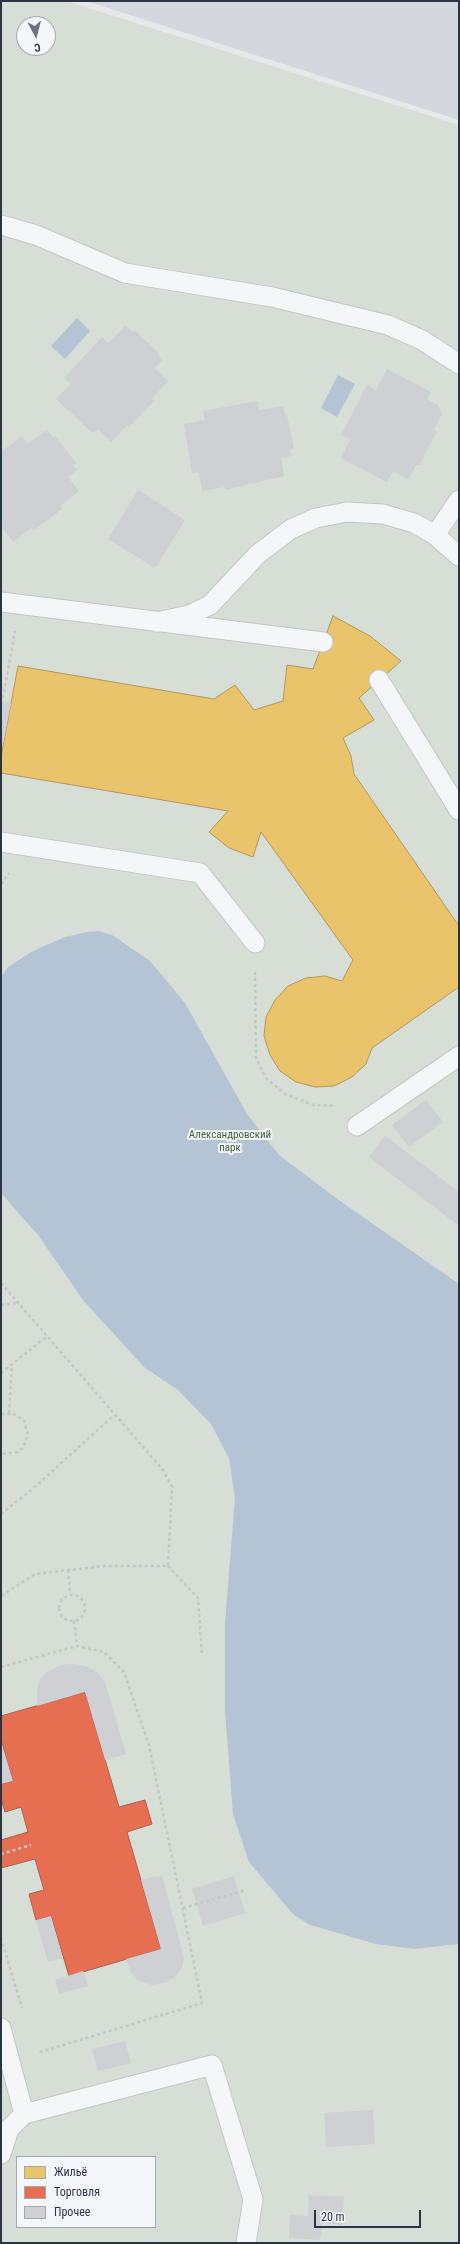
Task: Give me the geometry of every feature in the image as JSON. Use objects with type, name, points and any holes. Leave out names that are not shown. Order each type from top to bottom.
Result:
[{"type":"lane","points":[[1,225],[36,235],[125,273],[272,297],[388,325],[422,340],[459,364]]},
{"type":"lane","points":[[435,535],[459,500]]},
{"type":"lane","points":[[156,622],[189,615],[210,605],[258,554],[291,529],[316,518],[347,512],[383,514],[414,523],[435,535],[451,547],[459,556]]},
{"type":"lane","points":[[1,602],[323,642]]},
{"type":"lane","points":[[379,680],[459,810]]},
{"type":"lane","points":[[1,842],[200,873],[255,943]]},
{"type":"lane","points":[[357,1126],[459,1056]]},
{"type":"lane","points":[[1,2028],[24,2114]]},
{"type":"lane","points":[[1,2154],[9,2129],[24,2114],[212,2065],[253,2199],[246,2243]]},
{"type":"path","points":[[3,698],[20,605]]},
{"type":"path","points":[[255,943],[256,1058],[266,1078],[275,1086],[285,1094],[313,1105]]},
{"type":"path","points":[[1,1283],[46,1337],[163,1470],[172,1487],[168,1566],[198,1598],[202,1655]]},
{"type":"path","points":[[1,1305],[18,1303]]},
{"type":"path","points":[[1,1373],[46,1337]]},
{"type":"path","points":[[9,1414],[12,1364]]},
{"type":"path","points":[[1,1414],[19,1416],[24,1421],[28,1435],[27,1442],[17,1452],[1,1454]]},
{"type":"path","points":[[1,1514],[36,1486],[114,1415]]},
{"type":"path","points":[[1,1596],[35,1574],[105,1566],[168,1566]]},
{"type":"path","points":[[68,1570],[70,1594]]},
{"type":"path","points":[[70,1594],[83,1600],[85,1608],[82,1617],[74,1621],[62,1617],[58,1609],[60,1601],[70,1594]]},
{"type":"path","points":[[74,1621],[77,1646]]},
{"type":"path","points":[[1,1667],[77,1646],[104,1652],[124,1672],[149,1744],[202,2003],[35,2053]]},
{"type":"path","points":[[1,1854],[31,1845]]},
{"type":"path","points":[[182,1908],[246,1890]]},
{"type":"path","points":[[1,1938],[24,2015]]},
{"type":"shaded area","points":[[86,1],[459,1],[459,120]]},
{"type":"green space","name":"Александровский парк","points":[[1,1],[66,1],[459,125],[459,2243],[1,2243]]},
{"type":"water","points":[[77,318],[90,331],[65,359],[51,346]]},
{"type":"water","points":[[338,375],[355,384],[337,417],[321,408]]},
{"type":"water","points":[[98,931],[112,935],[150,961],[185,1003],[247,1114],[279,1155],[340,1201],[459,1284],[459,1944],[414,1949],[376,1944],[310,1925],[293,1914],[249,1862],[233,1814],[225,1711],[225,1623],[235,1498],[229,1458],[211,1424],[178,1390],[144,1367],[83,1300],[38,1235],[1,1193],[1,977],[8,967],[33,951],[65,937]]},
{"type":"building: Жильё","points":[[333,616],[370,636],[401,661],[359,698],[374,720],[343,738],[351,756],[354,774],[459,926],[459,987],[372,1048],[366,1064],[352,1077],[334,1086],[315,1087],[296,1082],[280,1071],[270,1055],[264,1036],[266,1017],[275,1000],[288,986],[306,978],[325,976],[342,981],[353,960],[261,832],[253,857],[229,848],[209,832],[228,811],[1,773],[1,757],[18,666],[214,699],[235,685],[254,710],[283,701],[287,665],[313,669]]},
{"type":"building: Торговля","points":[[85,1692],[119,1807],[145,1800],[152,1824],[127,1832],[161,1949],[69,1976],[51,1916],[36,1920],[29,1894],[44,1890],[35,1859],[1,1868],[1,1840],[28,1832],[21,1807],[5,1812],[1,1799],[1,1784],[13,1781],[1,1740],[1,1716]]},
{"type":"building: Прочее","points":[[125,326],[133,332],[134,330],[160,354],[158,356],[162,360],[155,368],[168,381],[152,399],[154,401],[129,427],[127,425],[111,442],[98,429],[93,433],[56,399],[71,384],[64,378],[102,337],[109,343]]},
{"type":"building: Прочее","points":[[387,369],[431,392],[427,399],[438,405],[442,414],[434,430],[437,431],[419,465],[416,465],[409,479],[393,471],[387,482],[341,458],[350,440],[341,435],[367,385],[376,390]]},
{"type":"building: Прочее","points":[[258,401],[259,410],[283,406],[285,416],[287,415],[294,449],[291,449],[292,456],[281,458],[284,476],[225,490],[225,487],[202,491],[199,472],[192,473],[184,424],[205,420],[203,411]]},
{"type":"building: Прочее","points":[[47,430],[53,438],[55,436],[76,463],[73,465],[77,470],[68,477],[79,491],[60,506],[62,509],[33,531],[31,528],[13,542],[1,526],[1,452],[22,436],[27,444]]},
{"type":"building: Прочее","points":[[138,490],[185,520],[155,568],[108,539]]},
{"type":"building: Прочее","points":[[1,701],[11,703],[3,745],[1,745]]},
{"type":"building: Прочее","points":[[426,1100],[443,1122],[409,1147],[392,1125]]},
{"type":"building: Прочее","points":[[385,1136],[459,1192],[459,1226],[369,1157]]},
{"type":"building: Прочее","points":[[75,1664],[88,1667],[98,1673],[105,1682],[126,1754],[105,1760],[85,1692],[37,1706],[37,1688],[41,1678],[49,1671],[62,1665]]},
{"type":"building: Прочее","points":[[1,1741],[13,1781],[1,1784]]},
{"type":"building: Прочее","points":[[162,1875],[184,1958],[182,1968],[176,1976],[167,1982],[152,1985],[138,1980],[131,1972],[126,1959],[161,1949],[141,1880]]},
{"type":"building: Прочее","points":[[234,1876],[245,1913],[203,1926],[192,1889]]},
{"type":"building: Прочее","points":[[51,1916],[63,1958],[48,1962],[36,1920]]},
{"type":"building: Прочее","points":[[83,1971],[88,1986],[59,1994],[55,1980]]},
{"type":"building: Прочее","points":[[125,2041],[131,2063],[98,2071],[92,2049]]},
{"type":"building: Прочее","points":[[373,2110],[375,2144],[326,2147],[324,2113]]},
{"type":"building: Прочее","points":[[309,2195],[344,2197],[342,2225],[322,2223],[320,2240],[289,2238],[290,2215],[308,2216]]}]
